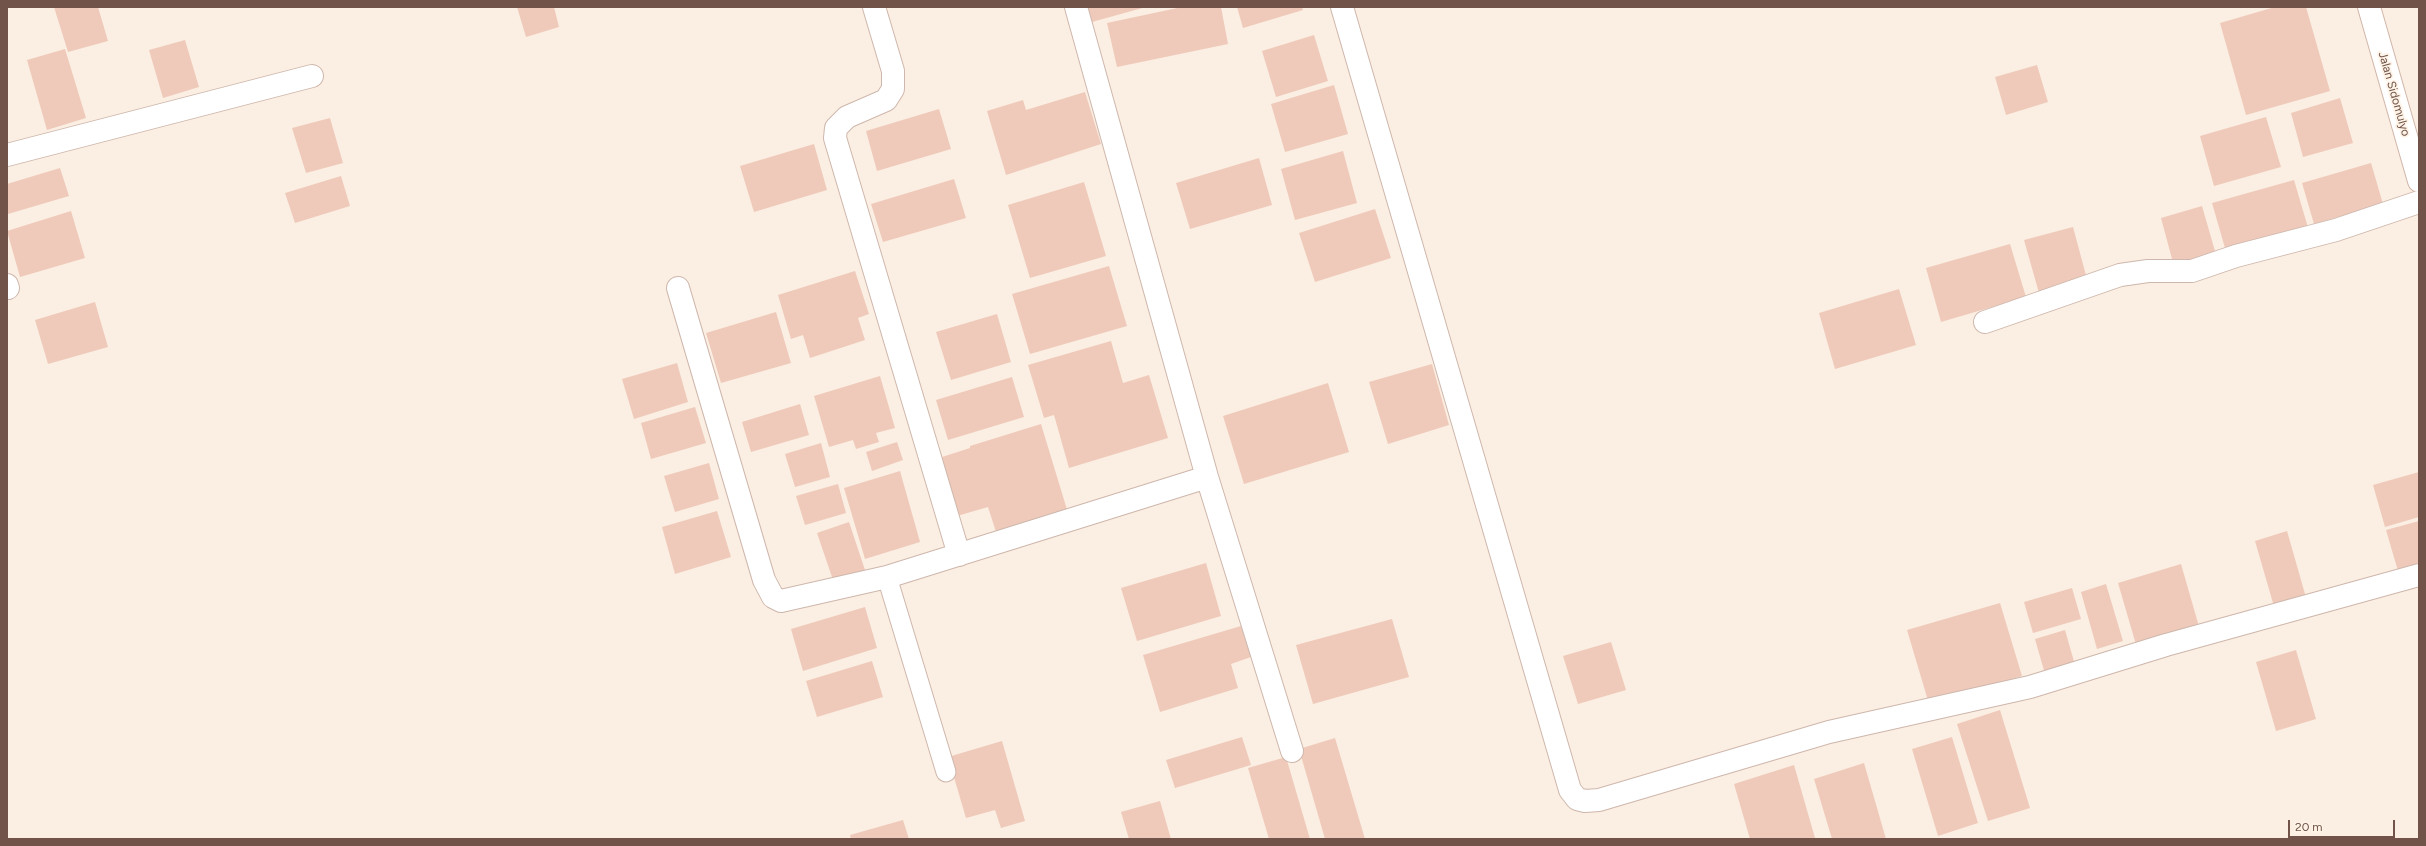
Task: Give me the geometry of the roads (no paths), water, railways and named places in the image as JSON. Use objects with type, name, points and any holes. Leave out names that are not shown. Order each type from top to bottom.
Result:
[{"type":"street","points":[[874,7],[893,71],[893,89],[886,100],[847,117],[836,128],[835,138],[958,555]]},
{"type":"street","points":[[1076,7],[1207,477],[1292,751]]},
{"type":"street","points":[[1342,7],[1568,782],[1573,796],[1577,799],[1585,801],[1599,800],[1829,732],[2030,687],[2166,645],[2419,575]]},
{"type":"street","name":"Jalan Sidomulyo","points":[[2369,7],[2419,181]]},
{"type":"street","points":[[7,155],[312,76]]},
{"type":"street","points":[[1985,322],[2120,275],[2148,271],[2192,271],[2236,256],[2336,230],[2419,202]]},
{"type":"street","points":[[678,288],[764,580],[773,597],[781,601],[792,600],[886,577],[1207,477]]},
{"type":"lane","points":[[886,577],[946,772]]}]
